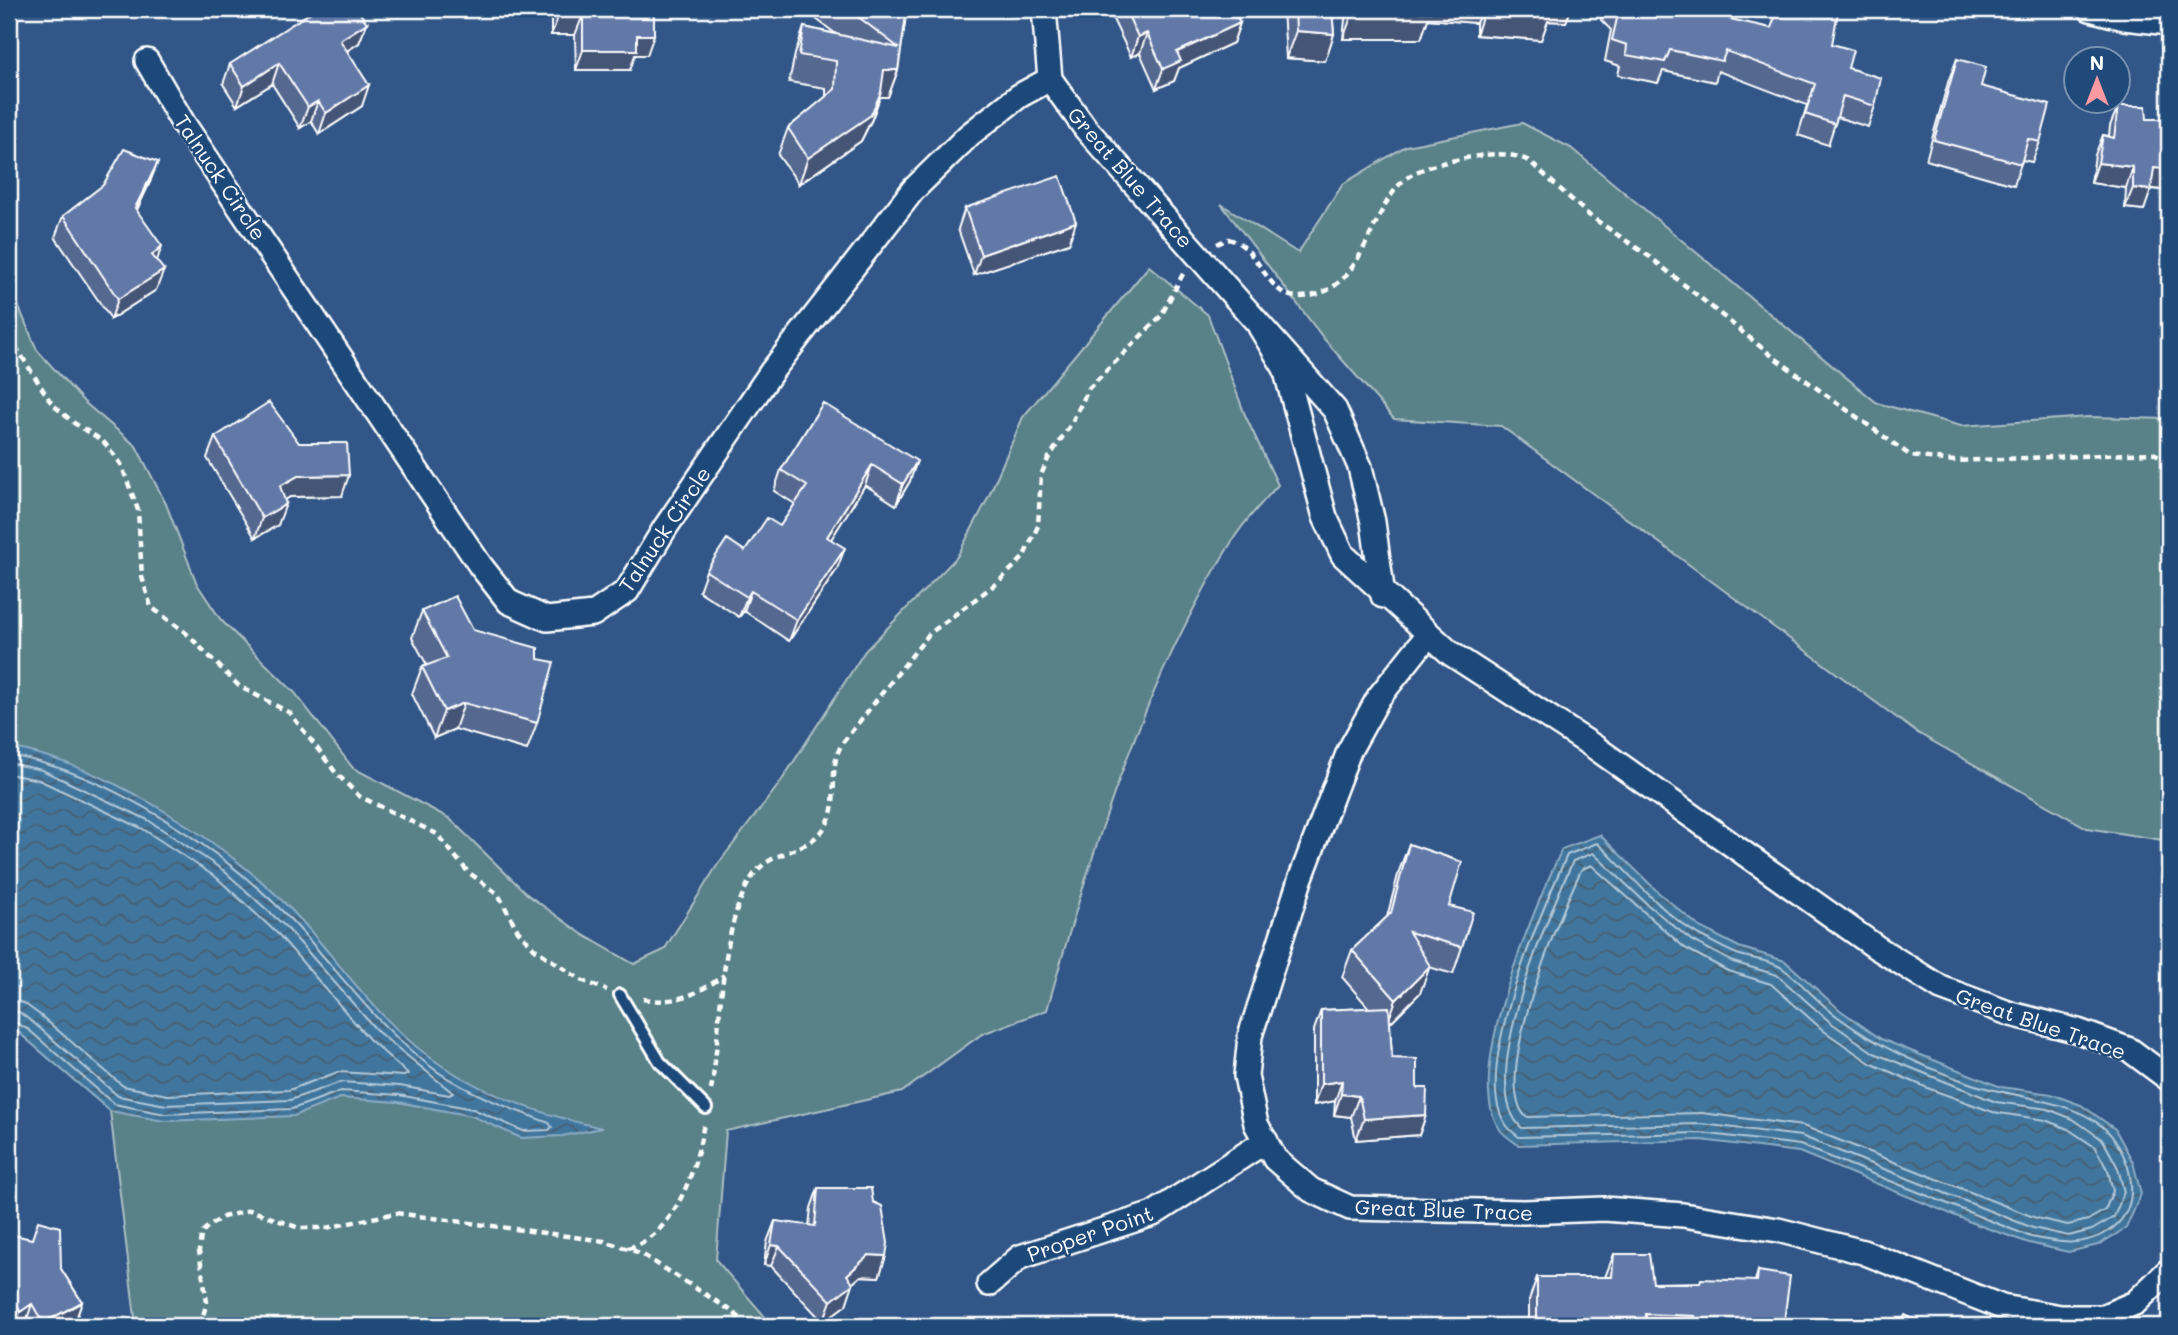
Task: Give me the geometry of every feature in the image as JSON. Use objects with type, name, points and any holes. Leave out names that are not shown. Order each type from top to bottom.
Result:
[{"type":"street","points":[[1044,9],[1050,79]]},
{"type":"street","points":[[2090,9],[2124,18],[2169,23]]},
{"type":"street","name":"Talnuck Circle","points":[[147,61],[183,123],[480,565],[509,602],[547,620],[593,614],[627,591],[665,528],[772,371],[905,199],[969,135],[1019,96],[1050,79]]},
{"type":"street","name":"Great Blue Trace","points":[[1050,79],[1086,130],[1260,327],[1308,376],[1335,410],[1360,467],[1373,522],[1383,596]]},
{"type":"street","name":"Great Blue Trace","points":[[1260,327],[1285,369],[1329,527],[1343,555],[1383,596],[1450,653],[1593,746],[1876,947],[1941,988],[2011,1014],[2078,1031],[2130,1050],[2169,1079]]},
{"type":"street","name":"Great Blue Trace","points":[[1429,634],[1379,697],[1349,751],[1300,880],[1250,1036],[1246,1076],[1256,1124],[1275,1159],[1311,1190],[1350,1208],[1524,1212],[1604,1209],[1683,1215],[1779,1230],[1863,1252],[2002,1307],[2103,1322],[2135,1303],[2169,1270]]},
{"type":"street","name":"Proper Point","points":[[989,1284],[1020,1257],[1153,1214],[1265,1141]]},
{"type":"lane","points":[[620,995],[660,1062],[706,1108]]},
{"type":"path","points":[[628,1248],[647,1240],[669,1221],[696,1152],[717,1053],[724,975],[735,917],[755,872],[774,859],[799,849],[820,834],[831,812],[834,761],[844,741],[929,634],[997,583],[1023,558],[1038,526],[1041,475],[1089,387],[1161,316],[1185,272],[1222,240],[1235,240],[1242,244],[1286,294],[1300,297],[1322,292],[1362,255],[1402,182],[1429,168],[1452,161],[1478,156],[1517,155],[1529,160],[1590,216],[1650,257],[1772,356],[1911,456],[1954,461],[2153,453],[2169,460]]},
{"type":"path","points":[[9,336],[52,404],[74,423],[103,441],[121,464],[138,510],[142,577],[151,607],[191,638],[239,686],[290,713],[336,773],[359,796],[436,834],[468,872],[498,894],[518,931],[534,949],[581,980],[620,995],[653,1001],[676,1000],[704,990],[724,975]]},
{"type":"path","points":[[200,1326],[207,1302],[200,1251],[201,1236],[212,1222],[242,1211],[264,1213],[299,1228],[316,1229],[396,1213],[568,1235],[628,1248],[730,1310],[750,1326]]},
{"type":"green space","points":[[1522,123],[1571,148],[1877,403],[1961,426],[2088,417],[2169,419],[2169,841],[2087,828],[1916,732],[1501,426],[1394,419],[1325,340],[1221,204],[1298,253],[1343,184],[1406,146]]},
{"type":"green space","points":[[1149,266],[1208,315],[1245,415],[1278,485],[1234,538],[1202,593],[1147,708],[1102,827],[1047,1010],[982,1034],[902,1092],[726,1131],[716,1260],[773,1326],[136,1326],[110,1111],[9,1024],[9,284],[37,350],[84,402],[136,446],[166,504],[197,584],[221,620],[295,693],[353,768],[449,818],[528,895],[582,934],[634,964],[664,950],[718,864],[780,783],[865,651],[957,557],[987,500],[1023,417]]},
{"type":"water","points":[[9,747],[87,771],[167,812],[205,837],[273,892],[301,920],[385,1018],[444,1067],[481,1088],[520,1105],[602,1128],[562,1136],[521,1138],[472,1116],[398,1102],[340,1098],[294,1116],[164,1121],[110,1111],[9,1024]]},
{"type":"water","points":[[1600,835],[1659,893],[1700,927],[1739,947],[1785,961],[1840,1010],[1881,1039],[2001,1087],[2051,1094],[2081,1105],[2115,1129],[2133,1162],[2141,1194],[2126,1228],[2098,1245],[2068,1252],[2029,1243],[1978,1225],[1799,1152],[1701,1140],[1518,1145],[1501,1131],[1491,1106],[1489,1072],[1506,990],[1536,908],[1562,849]]},
{"type":"building","points":[[316,9],[357,9],[367,23],[340,40],[369,85],[326,113],[318,101],[308,107],[279,63],[244,86],[230,64]]},
{"type":"building","points":[[558,9],[654,9],[654,35],[637,35],[637,50],[583,50],[583,15],[559,15]]},
{"type":"building","points":[[848,9],[907,9],[898,70],[884,70],[881,92],[871,115],[808,158],[788,128],[835,89],[836,61],[799,55],[804,27],[899,48]]},
{"type":"building","points":[[1125,9],[1233,9],[1240,23],[1177,52],[1181,61],[1163,69],[1147,33],[1138,37]]},
{"type":"building","points":[[1295,9],[1332,9],[1334,34],[1296,31]]},
{"type":"building","points":[[1353,9],[1431,9],[1431,12],[1353,12]]},
{"type":"building","points":[[1496,9],[1551,9],[1551,13]]},
{"type":"building","points":[[1618,9],[1731,9],[1730,19],[1771,28],[1778,9],[1821,9],[1838,12],[1832,44],[1853,50],[1848,68],[1881,78],[1875,106],[1843,96],[1835,124],[1805,114],[1815,84],[1726,51],[1722,61],[1670,50],[1665,62],[1626,55],[1627,45],[1612,40]]},
{"type":"building","points":[[1957,59],[1986,67],[1981,86],[2050,105],[2040,142],[2028,139],[2021,164],[1934,140]]},
{"type":"building","points":[[2132,106],[2146,106],[2147,119],[2169,119],[2169,169],[2154,168],[2151,190],[2133,188],[2133,167],[2098,163],[2103,135],[2114,138],[2117,116],[2132,116]]},
{"type":"building","points":[[124,149],[158,162],[135,208],[162,246],[152,255],[164,270],[118,299],[63,216],[103,185]]},
{"type":"building","points":[[1060,176],[1076,222],[981,255],[965,208]]},
{"type":"building","points":[[269,402],[299,443],[347,443],[349,475],[298,476],[280,486],[286,504],[262,518],[215,437]]},
{"type":"building","points":[[823,403],[917,461],[903,484],[872,465],[827,537],[845,548],[797,620],[751,591],[747,597],[706,571],[727,539],[745,551],[767,518],[780,526],[807,486],[781,470]]},
{"type":"building","points":[[455,596],[473,630],[538,648],[538,659],[554,662],[537,723],[464,703],[444,711],[422,667],[447,658],[422,611]]},
{"type":"building","points":[[1409,844],[1462,862],[1449,906],[1473,912],[1462,947],[1409,932],[1430,966],[1396,1000],[1352,950],[1391,913]]},
{"type":"building","points":[[1389,1007],[1392,1058],[1417,1059],[1417,1088],[1427,1088],[1426,1115],[1364,1119],[1359,1096],[1341,1094],[1342,1081],[1321,1084],[1321,1010]]},
{"type":"building","points":[[818,1188],[871,1188],[873,1202],[882,1206],[888,1243],[886,1256],[869,1255],[847,1275],[853,1284],[831,1301],[779,1246],[771,1245],[775,1221],[815,1226]]},
{"type":"building","points":[[38,1221],[60,1227],[61,1269],[82,1302],[43,1323],[32,1304],[20,1312],[9,1286],[9,1234],[32,1239]]},
{"type":"building","points":[[1614,1254],[1649,1254],[1653,1283],[1700,1283],[1701,1279],[1757,1281],[1758,1271],[1790,1276],[1784,1321],[1808,1326],[1693,1326],[1695,1316],[1646,1314],[1645,1326],[1537,1326],[1537,1277],[1612,1277]]},
{"type":"building","points":[[1905,1315],[1928,1326],[1900,1326]]},
{"type":"building","points":[[1855,1318],[1875,1326],[1852,1326]]}]
